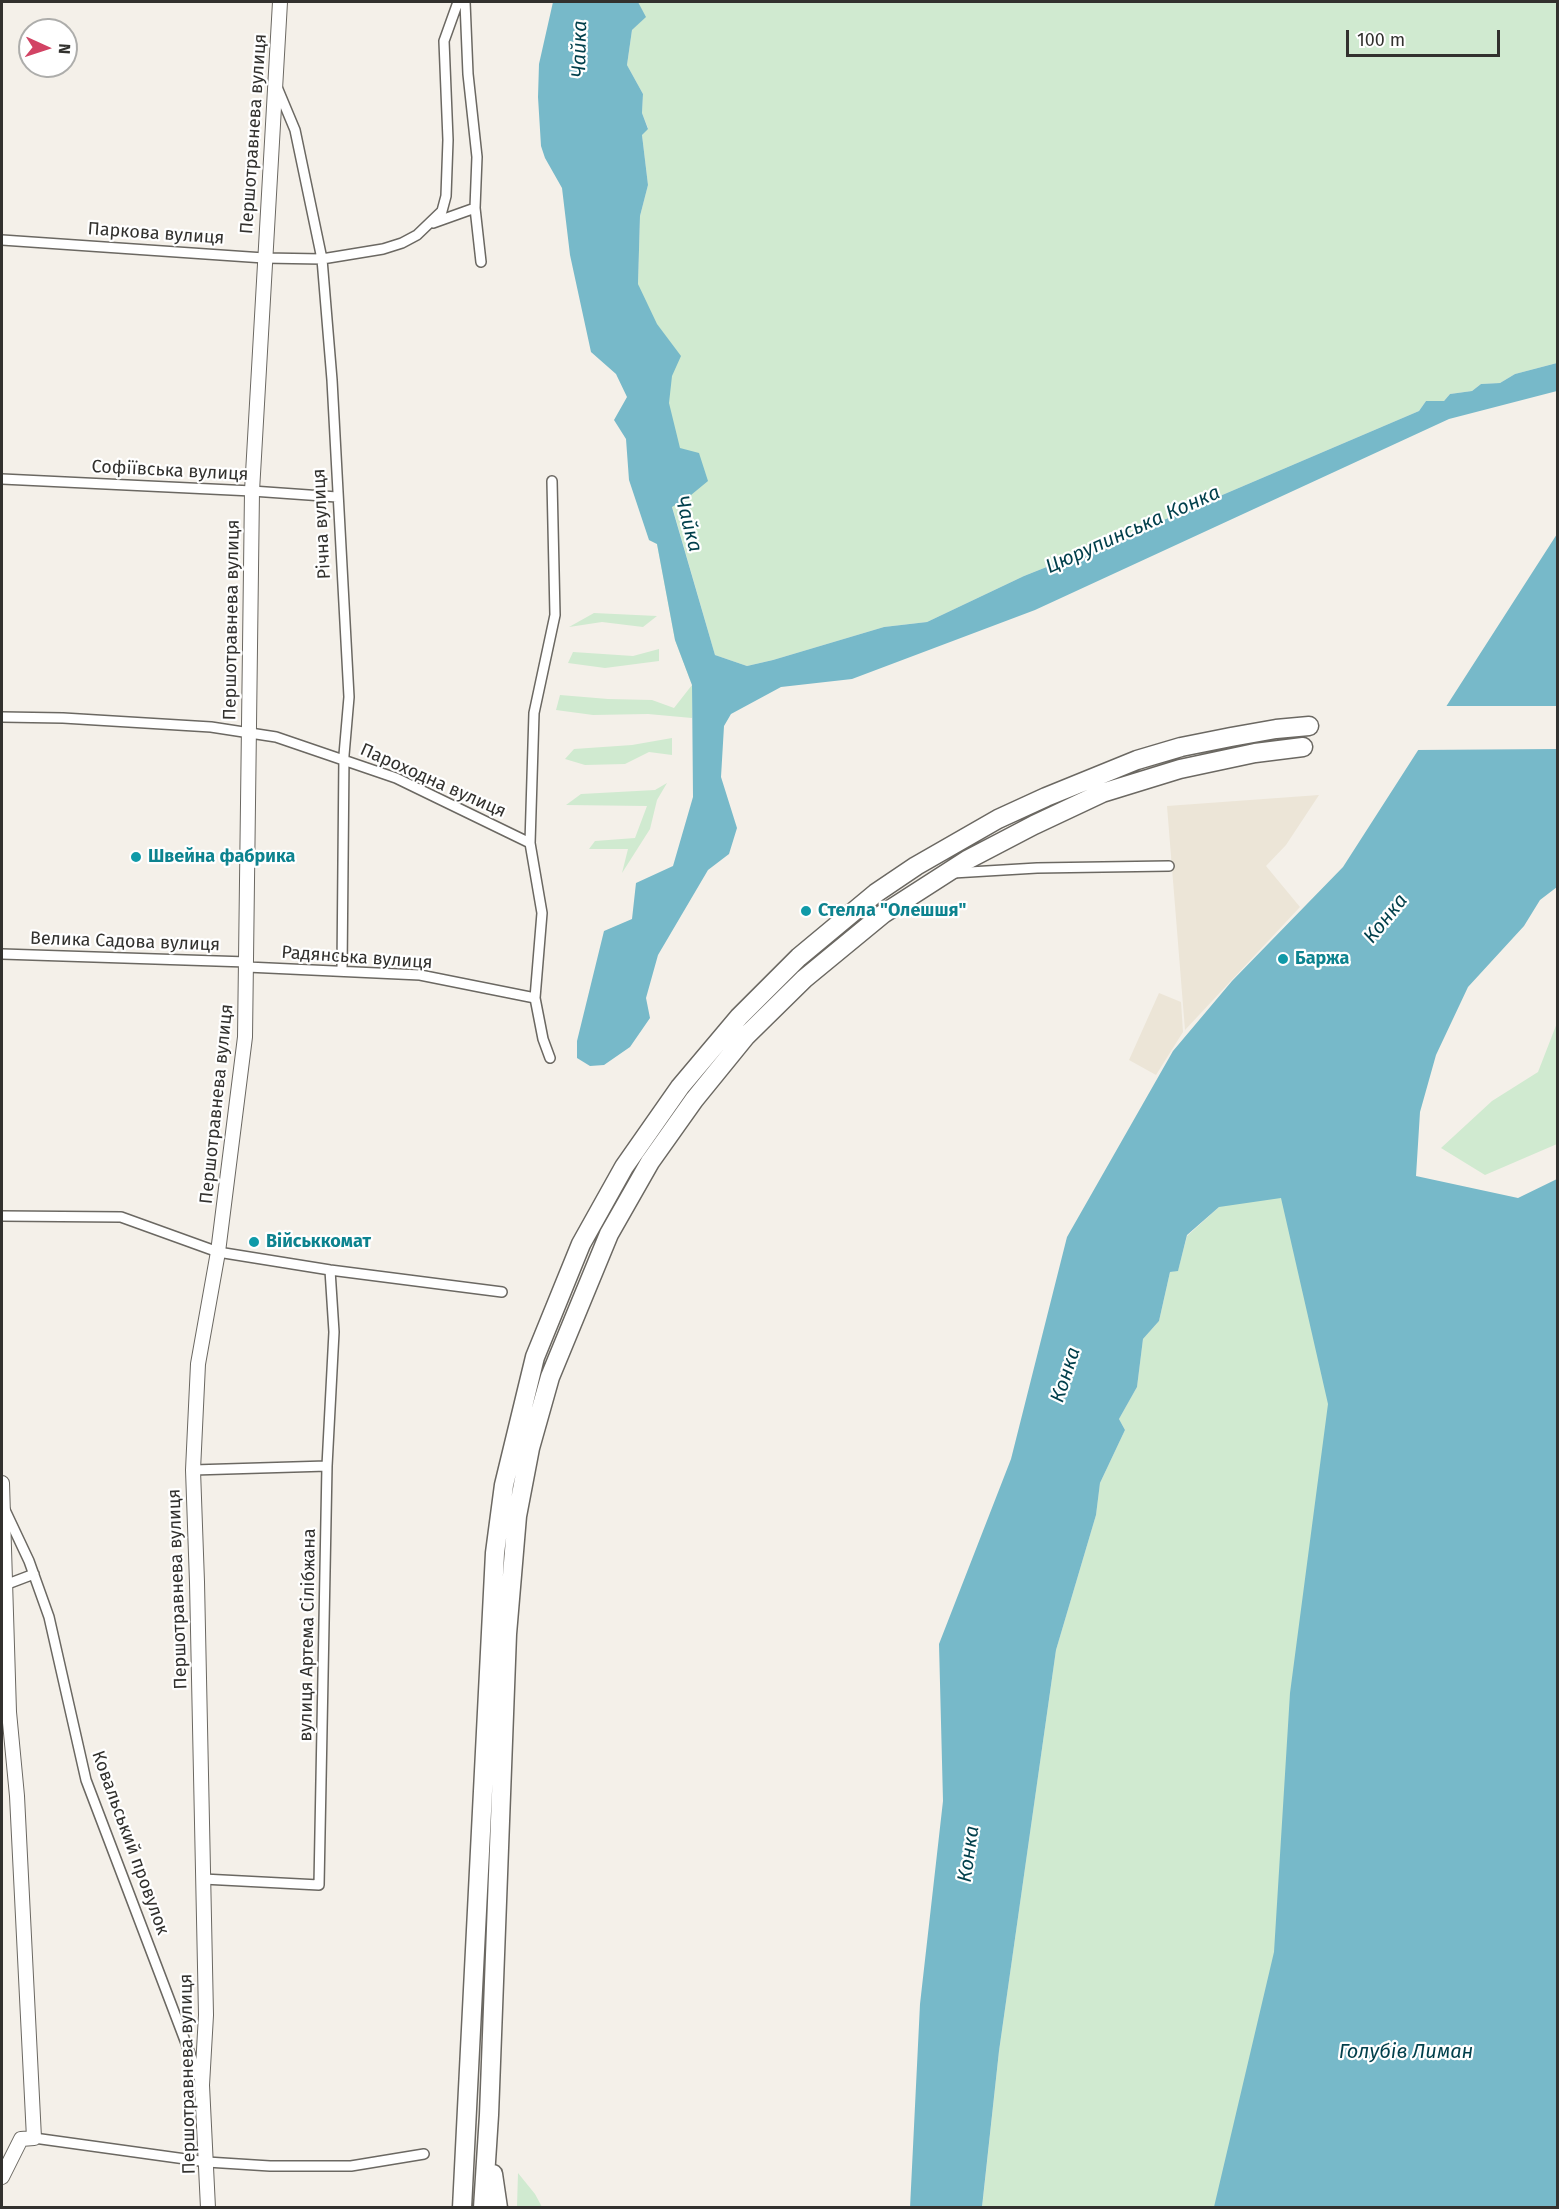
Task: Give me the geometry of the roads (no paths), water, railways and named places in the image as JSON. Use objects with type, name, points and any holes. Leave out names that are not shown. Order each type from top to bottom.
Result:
[{"type":"highway","points":[[462,2208],[495,1554],[504,1485],[535,1357],[580,1244],[619,1177],[680,1087],[739,1017],[799,957],[876,893],[916,866],[998,819],[1137,760],[1181,747],[1231,737],[1309,726]]},
{"type":"highway","points":[[483,2208],[489,2115],[507,1634],[517,1516],[530,1448],[550,1377],[609,1234],[650,1162],[694,1100],[746,1036],[804,978],[883,914],[967,860],[1102,793],[1180,769],[1255,753],[1303,747]]},
{"type":"highway","points":[[489,2115],[498,2208]]},
{"type":"street","name":"Першотравнева вулиця","points":[[208,2208],[202,2085],[206,2015],[193,1470],[198,1364],[218,1251],[245,1037],[252,491],[280,2]]},
{"type":"street","name":"Паркова вулиця","points":[[2,240],[264,258],[322,259],[383,249],[402,243],[417,235],[430,224],[442,211],[447,196],[448,140],[444,41],[458,2]]},
{"type":"street","points":[[465,2],[468,74],[477,157],[475,208],[481,262]]},
{"type":"street","name":"Річна вулиця","points":[[275,82],[295,129],[322,259],[332,380],[349,697],[344,759],[342,971]]},
{"type":"street","points":[[430,224],[475,208]]},
{"type":"street","name":"Софіївська вулиця","points":[[2,479],[337,497]]},
{"type":"street","points":[[550,1058],[543,1039],[535,998],[542,913],[530,843],[534,712],[555,615],[552,481]]},
{"type":"street","name":"Пароходна вулиця","points":[[2,717],[63,717],[248,731],[276,737],[396,778],[530,843]]},
{"type":"street","points":[[945,874],[1037,868],[1169,866]]},
{"type":"street","name":"Велика Садова вулиця","points":[[2,954],[247,964]]},
{"type":"street","name":"Радянська вулиця","points":[[247,964],[420,975],[535,998]]},
{"type":"street","points":[[2,1216],[121,1217],[218,1251],[330,1270],[502,1292]]},
{"type":"street","name":"вулиця Артема Сілібжана","points":[[203,1879],[319,1885],[327,1466],[334,1332],[330,1270]]},
{"type":"street","points":[[193,1470],[327,1466]]},
{"type":"street","points":[[2,1483],[9,1712],[17,1796],[34,2138]]},
{"type":"street","name":"Ковальський провулок","points":[[3,1508],[34,1574],[49,1617],[86,1780],[202,2085]]},
{"type":"street","points":[[5,1585],[34,1574]]},
{"type":"street","points":[[2,2177],[21,2139],[34,2138],[207,2162],[270,2166],[351,2166],[424,2154]]},
{"type":"water","name":"Чайка","points":[[553,2],[638,2],[646,17],[632,30],[627,65],[643,94],[642,113],[648,129],[642,135],[648,185],[640,216],[638,284],[657,324],[681,356],[672,376],[669,403],[680,448],[699,453],[708,481],[672,507],[715,655],[747,666],[884,627],[927,622],[1024,576],[1152,525],[1419,411],[1426,401],[1444,401],[1450,394],[1472,391],[1481,384],[1500,383],[1515,374],[1557,363],[1557,391],[1449,419],[1035,610],[852,679],[781,687],[731,714],[724,726],[721,777],[737,828],[729,854],[708,870],[658,955],[646,998],[650,1018],[630,1047],[604,1065],[590,1066],[577,1058],[577,1041],[604,931],[632,919],[636,883],[673,866],[693,797],[692,685],[675,640],[657,544],[649,540],[629,480],[626,439],[614,420],[627,397],[616,374],[591,352],[570,255],[562,188],[541,146],[538,97],[539,64]]},
{"type":"water","points":[[1557,534],[1557,887],[1540,900],[1524,926],[1468,987],[1436,1055],[1420,1112],[1416,1176],[1518,1198],[1557,1179],[1557,2207],[1214,2207],[1274,1952],[1290,1693],[1328,1404],[1281,1198],[1219,1207],[1187,1235],[1178,1271],[1170,1272],[1159,1321],[1143,1339],[1137,1387],[1119,1419],[1125,1430],[1100,1483],[1096,1515],[1056,1650],[999,2051],[982,2207],[910,2208],[920,2004],[943,1801],[939,1644],[1011,1459],[1067,1237],[1173,1051],[1232,981],[1343,867]]},
{"type":"place","name":"Швейна фабрика","points":[[136,857]]},
{"type":"place","name":"Стелла \"Олешшя\"","points":[[806,911]]},
{"type":"place","name":"Баржа","points":[[1283,959]]},
{"type":"place","name":"Військкомат","points":[[254,1242]]},
{"type":"water label","name":"Цюрупинська Конка","points":[[1133,530]]},
{"type":"water label","name":"Конка","points":[[1386,919]]},
{"type":"water label","name":"Конка","points":[[1066,1375]]},
{"type":"water label","name":"Конка","points":[[969,1854]]},
{"type":"water label","name":"Голубів Лиман","points":[[1406,2052]]}]
